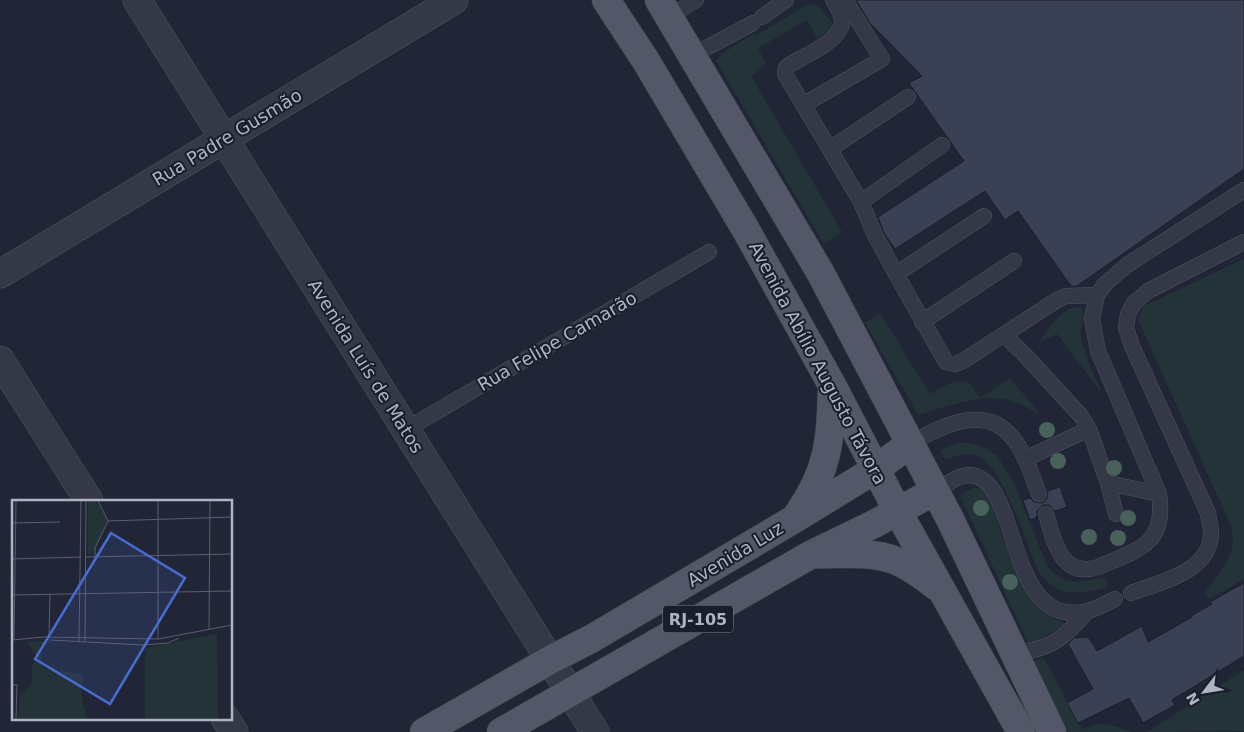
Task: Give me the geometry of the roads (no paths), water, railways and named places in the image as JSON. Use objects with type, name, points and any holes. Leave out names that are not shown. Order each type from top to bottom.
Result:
[{"type":"main road","name":"Avenida Abílio Augusto Távora","points":[[606,0],[646,61],[738,216],[832,385],[897,510],[1022,732]]},
{"type":"main road","points":[[662,4],[820,272],[911,443],[1052,732]]},
{"type":"main road","points":[[796,518],[813,491],[827,456],[832,385]]},
{"type":"main road","name":"Avenida Luz","points":[[424,732],[550,660],[591,639],[796,518],[876,469],[911,443]]},
{"type":"main road","points":[[876,469],[907,469],[916,474],[935,491]]},
{"type":"main road","name":"Avenida Luz","points":[[501,732],[812,554],[874,524],[935,491]]},
{"type":"main road","points":[[812,554],[877,556],[893,560],[911,569],[944,593]]},
{"type":"street","name":"Avenida Luís de Matos","points":[[137,0],[595,732]]},
{"type":"street","name":"Rua Padre Gusmão","points":[[0,274],[454,0]]},
{"type":"street","points":[[0,360],[87,500]]},
{"type":"street","points":[[226,720],[234,732]]},
{"type":"lane","points":[[662,4],[696,0]]},
{"type":"lane","points":[[693,55],[757,20],[786,0]]},
{"type":"lane","points":[[833,0],[842,20],[841,29],[838,34],[830,41],[789,65],[785,71],[786,78],[861,202],[876,237],[946,362],[955,364],[963,361],[1057,300],[1072,296],[1097,295]]},
{"type":"lane","points":[[803,105],[882,59],[845,0]]},
{"type":"lane","points":[[830,149],[908,97]]},
{"type":"lane","points":[[861,202],[942,145]]},
{"type":"lane","points":[[1046,514],[1056,547],[1062,557],[1070,566],[1081,569],[1091,570],[1141,549],[1150,541],[1159,525],[1162,510],[1159,494],[1098,351],[1092,319],[1097,295],[1105,284],[1127,265],[1244,190]]},
{"type":"lane","points":[[896,274],[984,216]]},
{"type":"lane","points":[[1131,593],[1180,575],[1197,564],[1207,551],[1211,534],[1208,513],[1132,346],[1126,328],[1128,314],[1134,303],[1148,291],[1244,242]]},
{"type":"lane","name":"Rua Felipe Camarão","points":[[405,430],[709,252]]},
{"type":"lane","points":[[922,322],[1014,261]]},
{"type":"lane","points":[[1004,335],[1073,406],[1089,430],[1108,483],[1116,514]]},
{"type":"lane","points":[[911,443],[943,426],[959,421],[988,421],[1007,430],[1016,441],[1039,494]]},
{"type":"lane","points":[[1025,459],[1089,430]]},
{"type":"lane","points":[[935,491],[952,480],[969,475],[979,477],[986,482],[997,495],[1031,585],[1039,597],[1050,606],[1074,613],[1088,611],[1115,599]]},
{"type":"lane","points":[[1108,483],[1159,494]]},
{"type":"lane","points":[[1016,655],[1046,646],[1057,640],[1066,634],[1088,611]]}]
